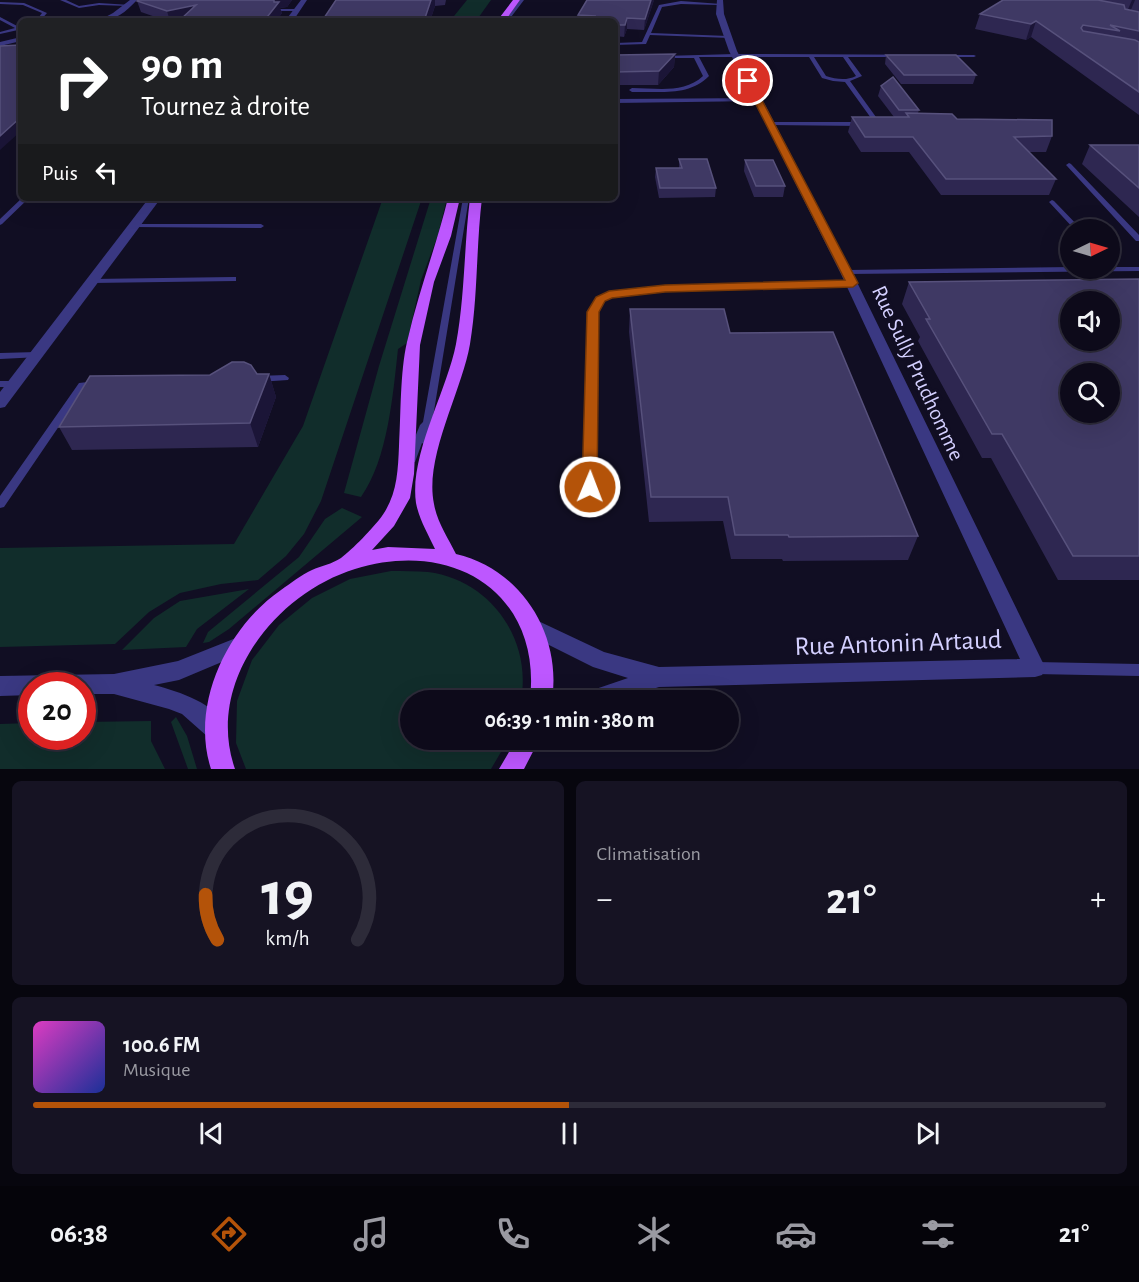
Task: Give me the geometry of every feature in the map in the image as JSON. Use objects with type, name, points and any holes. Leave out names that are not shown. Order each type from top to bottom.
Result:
[{"type":"main road","points":[[505,18],[517,0]]},
{"type":"main road","points":[[513,18],[524,0]]},
{"type":"main road","points":[[349,562],[388,521],[401,498],[406,474],[413,345],[428,282],[445,236],[453,201]]},
{"type":"main road","points":[[448,557],[431,522],[424,497],[426,472],[462,348],[470,285],[471,236],[476,201]]},
{"type":"main road","points":[[223,769],[216,729],[218,700],[227,671],[241,645],[271,608],[308,580],[349,562],[383,554],[417,552],[448,557],[476,568],[500,583],[519,604],[534,628],[543,658],[541,690]]},
{"type":"main road","points":[[511,769],[522,750]]},
{"type":"street","points":[[291,18],[304,0]]},
{"type":"street","points":[[110,18],[131,2]]},
{"type":"street","name":"Rue Sully Prudhomme","points":[[719,2],[718,11],[735,54],[850,277],[1035,668]]},
{"type":"street","points":[[0,44],[18,40]]},
{"type":"street","points":[[0,404],[153,201]]},
{"type":"street","name":"Rue Antonin Artaud","points":[[534,628],[600,660],[659,677]]},
{"type":"street","points":[[0,686],[114,684],[179,670],[241,645]]},
{"type":"street","name":"Rue Antonin Artaud","points":[[621,690],[659,677],[1035,668]]},
{"type":"street","points":[[114,684],[170,699],[190,707],[216,729]]},
{"type":"lane","points":[[62,0],[79,7],[131,2]]},
{"type":"lane","points":[[506,18],[524,0]]},
{"type":"lane","points":[[618,44],[640,45],[644,43],[660,6],[664,4],[719,2]]},
{"type":"lane","points":[[0,3],[24,4],[45,13],[41,18]]},
{"type":"lane","points":[[279,10],[297,10]]},
{"type":"lane","points":[[0,18],[18,28]]},
{"type":"lane","points":[[0,33],[18,29]]},
{"type":"lane","points":[[648,34],[728,37]]},
{"type":"lane","points":[[661,57],[735,54],[974,56]]},
{"type":"lane","points":[[810,55],[824,76],[847,81],[859,76],[844,55]]},
{"type":"lane","points":[[632,90],[683,89],[695,86],[706,76],[696,56]]},
{"type":"lane","points":[[847,81],[878,124]]},
{"type":"lane","points":[[618,101],[758,99]]},
{"type":"lane","points":[[772,124],[890,124]]},
{"type":"lane","points":[[1069,165],[1139,239]]},
{"type":"lane","points":[[0,223],[23,201]]},
{"type":"lane","points":[[426,472],[428,417],[465,201]]},
{"type":"lane","points":[[1052,202],[1068,219]]},
{"type":"lane","points":[[134,226],[261,226]]},
{"type":"lane","points":[[1120,269],[1139,269]]},
{"type":"lane","points":[[590,487],[593,312],[600,299],[609,294],[665,288],[850,277],[1060,271]]},
{"type":"lane","points":[[92,281],[233,279]]},
{"type":"lane","points":[[0,356],[36,355]]},
{"type":"lane","points":[[249,380],[285,378]]},
{"type":"lane","points":[[0,384],[15,384]]},
{"type":"lane","points":[[0,504],[82,385],[106,384]]},
{"type":"lane","points":[[406,474],[428,417]]},
{"type":"lane","name":"Rue Antonin Artaud","points":[[1035,668],[1139,670]]},
{"type":"green space","points":[[467,0],[491,0],[478,18],[452,18]]},
{"type":"green space","points":[[382,201],[421,201],[321,501],[304,534],[286,556],[258,580],[221,584],[180,593],[149,612],[115,644],[0,647],[0,548],[234,544],[303,426]]},
{"type":"green space","points":[[430,201],[446,201],[438,235],[421,280],[407,343],[398,349],[388,426],[383,445],[370,482],[361,497],[344,493],[379,366]]},
{"type":"green space","points":[[342,508],[362,517],[229,629],[209,642],[203,643],[208,632],[299,557],[325,519]]},
{"type":"green space","points":[[391,571],[428,572],[451,577],[471,587],[488,600],[502,616],[513,635],[520,656],[522,690],[400,690],[400,750],[502,750],[491,769],[246,769],[236,743],[237,701],[252,660],[279,625],[312,598],[350,579]]},
{"type":"green space","points":[[249,589],[197,629],[186,647],[122,650],[154,618],[180,601]]},
{"type":"green space","points":[[176,717],[187,736],[197,769],[188,769],[171,722]]},
{"type":"green space","points":[[151,721],[151,741],[165,769],[0,769],[0,724],[18,723],[18,750],[96,750],[96,722]]},
{"type":"building","points":[[274,0],[274,2],[279,2],[266,18],[182,18],[196,5],[167,11],[137,1]]},
{"type":"building","points":[[336,0],[431,0],[425,18],[324,18]]},
{"type":"building","points":[[587,0],[651,0],[645,19],[627,18],[625,25],[618,25],[618,18],[578,15]]},
{"type":"building","points":[[1003,0],[1098,0],[1124,5],[1125,9],[1139,12],[1139,31],[1110,25],[1120,31],[1083,25],[1081,28],[1083,31],[1139,42],[1139,92],[1036,21],[1031,24],[980,14]]},
{"type":"building","points":[[18,45],[18,120],[0,136],[0,46]]},
{"type":"building","points":[[675,54],[659,71],[618,72],[618,55]]},
{"type":"building","points":[[886,55],[956,55],[976,75],[904,75]]},
{"type":"building","points":[[893,77],[919,110],[899,110],[881,86]]},
{"type":"building","points":[[906,113],[952,114],[957,119],[1052,120],[1052,136],[1014,137],[1056,179],[946,179],[913,137],[865,137],[852,117],[909,117]]},
{"type":"building","points":[[1090,145],[1139,145],[1139,188]]},
{"type":"building","points":[[679,159],[707,159],[716,188],[660,188],[656,168],[682,168]]},
{"type":"building","points":[[745,160],[773,160],[785,186],[756,186]]},
{"type":"building","points":[[1139,279],[1139,556],[1073,556],[1002,434],[992,434],[926,319],[930,319],[909,282]]},
{"type":"building","points":[[630,309],[724,309],[730,333],[833,332],[918,536],[735,535],[728,497],[651,497]]},
{"type":"building","points":[[232,362],[244,362],[251,365],[257,374],[269,374],[250,423],[59,427],[90,376],[210,375]]},
{"type":"route","points":[[590,487],[593,312],[600,299],[609,294],[665,288],[853,283],[748,81]]}]
